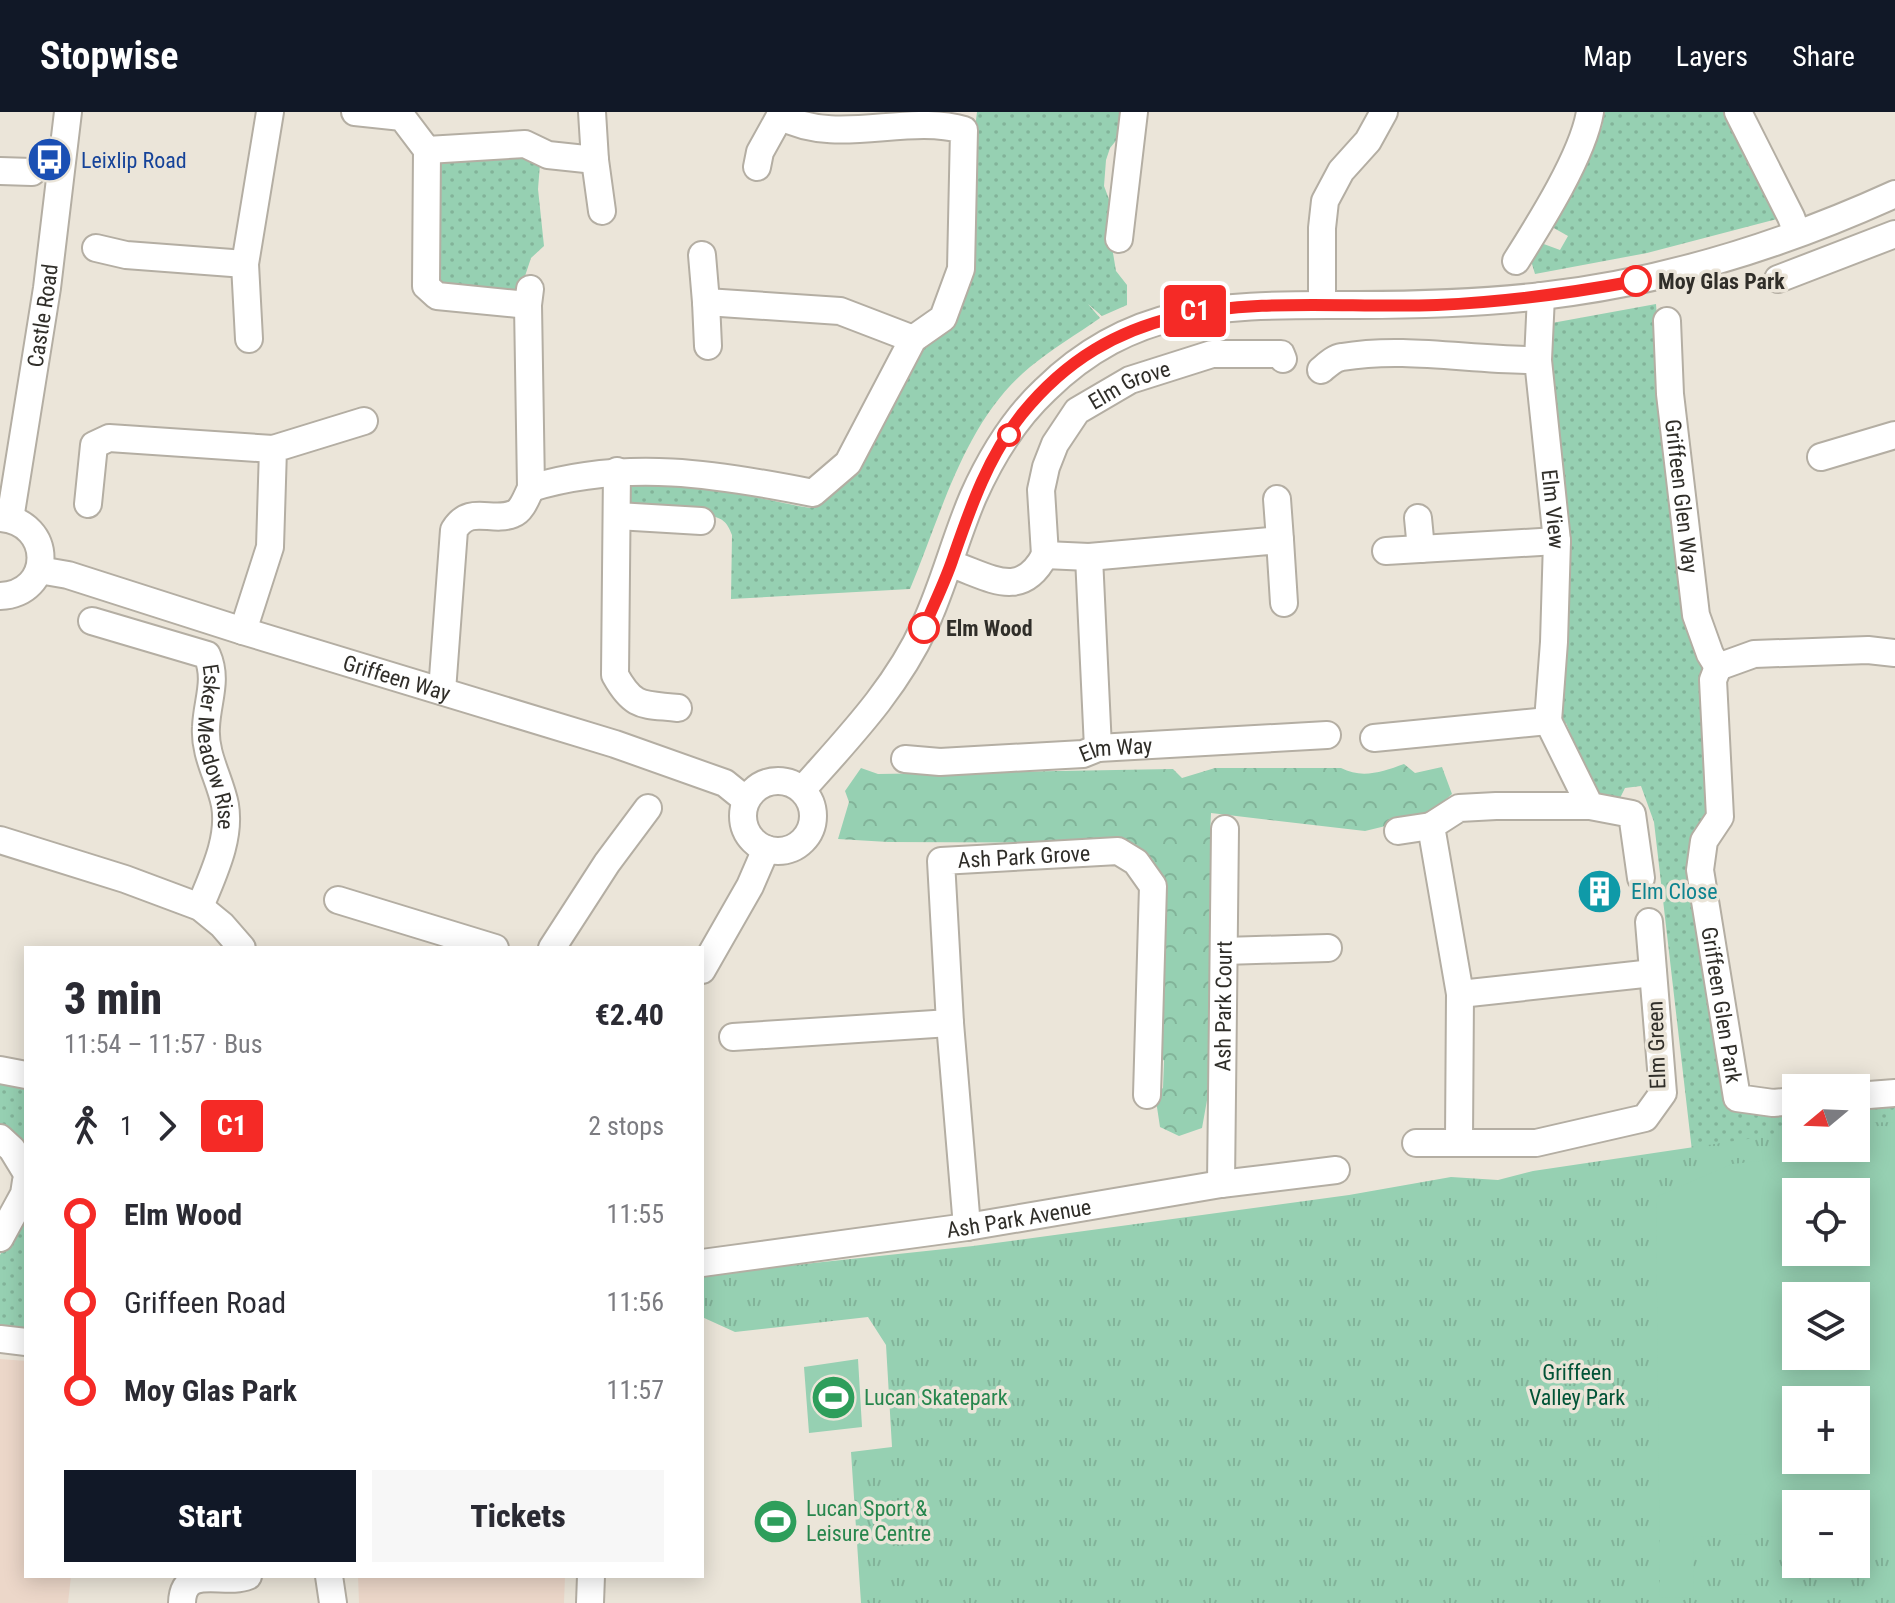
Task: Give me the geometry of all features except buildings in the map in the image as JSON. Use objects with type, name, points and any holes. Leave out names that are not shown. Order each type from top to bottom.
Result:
[{"type":"street","name":"Castle Road","points":[[5,518],[47,288],[68,112]]},
{"type":"street","points":[[249,339],[245,264],[270,112]]},
{"type":"street","points":[[355,112],[402,114],[427,150],[426,286],[437,296],[529,297],[531,488],[520,509],[513,514],[471,516],[460,520],[454,530],[442,691]]},
{"type":"street","points":[[592,112],[602,211]]},
{"type":"street","points":[[1119,239],[1134,112]]},
{"type":"street","points":[[1322,305],[1325,201],[1341,171],[1368,141],[1384,112]]},
{"type":"street","points":[[1516,261],[1566,174],[1590,112]]},
{"type":"street","points":[[1738,112],[1797,233]]},
{"type":"street","points":[[531,488],[559,479],[617,471],[731,477],[813,493],[848,463],[913,339],[943,318],[961,269],[965,121],[846,131],[792,122],[781,114],[760,152],[757,167]]},
{"type":"street","points":[[427,150],[525,144],[548,155],[595,160]]},
{"type":"street","points":[[0,171],[32,172]]},
{"type":"street","points":[[803,789],[866,719],[893,682],[924,628],[951,564],[973,497],[1021,415],[1082,359],[1111,340],[1154,322],[1194,311],[1243,306],[1439,305],[1541,296],[1647,279],[1724,260],[1895,194]]},
{"type":"street","points":[[1795,282],[1895,234]]},
{"type":"street","points":[[96,248],[126,255],[245,264]]},
{"type":"street","points":[[702,255],[708,346]]},
{"type":"street","name":"Elm View","points":[[1541,296],[1538,360],[1557,541],[1548,721]]},
{"type":"street","points":[[706,302],[840,311],[913,339]]},
{"type":"street","name":"Griffeen Glen Way","points":[[1667,321],[1670,394],[1696,615],[1718,667]]},
{"type":"street","name":"Elm Grove","points":[[1045,555],[1041,490],[1046,467],[1055,444],[1077,411],[1130,380],[1212,354],[1281,354],[1283,359]]},
{"type":"street","points":[[1321,370],[1338,357],[1382,355],[1538,360]]},
{"type":"street","points":[[88,504],[94,445],[109,438],[273,449],[364,421]]},
{"type":"street","points":[[1821,457],[1895,435]]},
{"type":"street","points":[[243,631],[270,547],[273,449]]},
{"type":"street","points":[[617,471],[615,675],[624,691],[638,704],[678,708]]},
{"type":"street","points":[[1277,499],[1284,603]]},
{"type":"street","points":[[617,516],[701,521]]},
{"type":"street","points":[[0,596],[25,589],[39,570],[41,557],[33,532],[23,524],[5,518]]},
{"type":"street","points":[[1418,518],[1421,549]]},
{"type":"street","points":[[951,564],[1008,582],[1022,582],[1037,571],[1045,555],[1089,557],[1280,540]]},
{"type":"street","points":[[1386,551],[1557,541]]},
{"type":"street","points":[[1089,557],[1098,748]]},
{"type":"street","name":"Griffeen Way","points":[[39,570],[68,575],[674,764],[725,783],[746,800]]},
{"type":"street","name":"Esker Meadow Rise","points":[[92,621],[197,651],[207,655],[213,668],[205,729],[211,765],[225,807],[223,844],[200,907]]},
{"type":"street","points":[[1718,667],[1754,654],[1868,650],[1895,653]]},
{"type":"street","name":"Griffeen Glen Park","points":[[1718,667],[1713,680],[1720,817],[1704,841],[1700,870],[1737,1098],[1782,1102]]},
{"type":"street","points":[[1374,738],[1548,721],[1590,806]]},
{"type":"street","name":"Elm Way","points":[[919,751],[940,762],[1083,754],[1098,748],[1327,735]]},
{"type":"street","points":[[772,781],[783,781],[803,789],[813,811],[813,824],[808,835],[789,850],[766,849],[747,834],[743,811],[746,800],[761,785],[772,781]]},
{"type":"street","points":[[1398,831],[1431,826],[1459,808],[1590,806],[1632,814],[1641,878]]},
{"type":"street","points":[[553,946],[607,863],[648,808]]},
{"type":"street","points":[[1431,826],[1460,994],[1459,1141]]},
{"type":"street","name":"Ash Park Court","points":[[1221,1184],[1225,829]]},
{"type":"street","points":[[0,840],[125,879],[200,907],[240,946]]},
{"type":"street","points":[[704,966],[750,886],[766,849]]},
{"type":"street","name":"Ash Park Grove","points":[[967,1227],[950,1023],[941,861],[1118,851],[1136,862],[1153,886],[1147,1095]]},
{"type":"street","points":[[338,900],[464,943]]},
{"type":"street","name":"Elm Green","points":[[1416,1143],[1536,1143],[1645,1118],[1663,1093],[1649,922]]},
{"type":"street","points":[[1224,951],[1328,948]]},
{"type":"street","points":[[1460,994],[1653,973]]},
{"type":"street","points":[[733,1037],[950,1023]]},
{"type":"street","points":[[0,1070],[24,1075]]},
{"type":"street","points":[[1870,1095],[1895,1093]]},
{"type":"street","points":[[0,1138],[12,1149],[24,1169]]},
{"type":"street","name":"Ash Park Avenue","points":[[704,1263],[967,1227],[1221,1184],[1336,1170]]},
{"type":"street","points":[[0,1238],[24,1194]]},
{"type":"street","points":[[0,1339],[24,1342]]},
{"type":"street","points":[[182,1603],[182,1590],[196,1579],[209,1578]]},
{"type":"street","points":[[329,1578],[333,1603]]},
{"type":"street","points":[[590,1603],[591,1578]]},
{"type":"shaded area","points":[[0,1359],[24,1361],[24,1578],[71,1578],[68,1603],[0,1603]]},
{"type":"shaded area","points":[[358,1578],[565,1578],[564,1603],[359,1603]]},
{"type":"green space","points":[[977,112],[1126,112],[1123,132],[1110,148],[1106,160],[1104,186],[1110,202],[1105,243],[1112,247],[1116,271],[1127,285],[1127,305],[1102,316],[1088,304],[1100,318],[1030,367],[1007,389],[971,441],[910,589],[731,599],[732,535],[726,523],[708,515],[625,504],[626,490],[639,485],[685,486],[810,508],[825,501],[841,486],[873,440],[920,350],[951,324]]},
{"type":"green space","points":[[1604,112],[1731,112],[1747,141],[1777,219],[1647,253],[1535,274],[1529,254],[1541,243],[1560,250],[1568,236],[1552,227],[1552,220],[1602,127]]},
{"type":"green space","points":[[525,158],[540,164],[538,189],[544,246],[531,258],[519,294],[442,283],[436,271],[438,163]]},
{"type":"green space","points":[[1656,304],[1667,454],[1706,676],[1711,810],[1692,845],[1738,1109],[1750,1114],[1782,1114],[1782,1139],[1692,1151],[1654,822],[1641,786],[1625,788],[1619,800],[1599,795],[1566,723],[1560,723],[1549,334],[1552,323]]},
{"type":"green space","points":[[1404,764],[1415,773],[1442,767],[1452,794],[1427,816],[1365,831],[1211,813],[1210,836],[1216,845],[1213,1067],[1202,1128],[1179,1136],[1160,1127],[1155,1094],[1163,1088],[1164,1061],[1158,1049],[1162,882],[1122,843],[838,839],[849,802],[845,791],[861,768],[878,774],[1173,769],[1182,778],[1215,768],[1341,768],[1364,774]]},
{"type":"green space","points":[[0,1076],[24,1084],[24,1147],[0,1125]]},
{"type":"green space","points":[[1870,1102],[1895,1105],[1895,1123],[1870,1126]]},
{"type":"green space","name":"Griffeen Valley Park","points":[[1895,1122],[1895,1603],[861,1603],[851,1452],[892,1447],[886,1345],[868,1317],[735,1332],[704,1318],[704,1275],[973,1246],[1349,1195],[1451,1177],[1498,1180],[1533,1171],[1782,1134],[1782,1162],[1870,1162],[1870,1123]]},
{"type":"green space","points":[[1895,1146],[1895,1527],[1870,1528],[1870,1490],[1782,1490],[1782,1533],[1693,1537],[1694,1598],[1660,1597],[1656,1197],[1732,1164],[1782,1158],[1782,1162],[1870,1162],[1870,1149]]},
{"type":"green space","points":[[24,1206],[24,1334],[0,1331],[0,1255]]},
{"type":"green space","name":"Lucan Skatepark","points":[[858,1359],[862,1427],[809,1433],[804,1367]]},
{"type":"bus line","name":"C1","points":[[924,628],[951,564],[973,497],[1021,415],[1045,389],[1111,340],[1154,322],[1194,311],[1243,306],[1439,305],[1541,296],[1636,281]]},
{"type":"place","name":"Leixlip Road","points":[[50,160]]},
{"type":"place","name":"Moy Glas Park","points":[[1636,281]]},
{"type":"place","name":"Elm Wood","points":[[924,628]]},
{"type":"place","name":"Elm Close","points":[[1600,891]]},
{"type":"place","name":"Lucan Skatepark","points":[[833,1397]]},
{"type":"place","name":"Lucan Sport & Leisure Centre","points":[[775,1521]]}]
